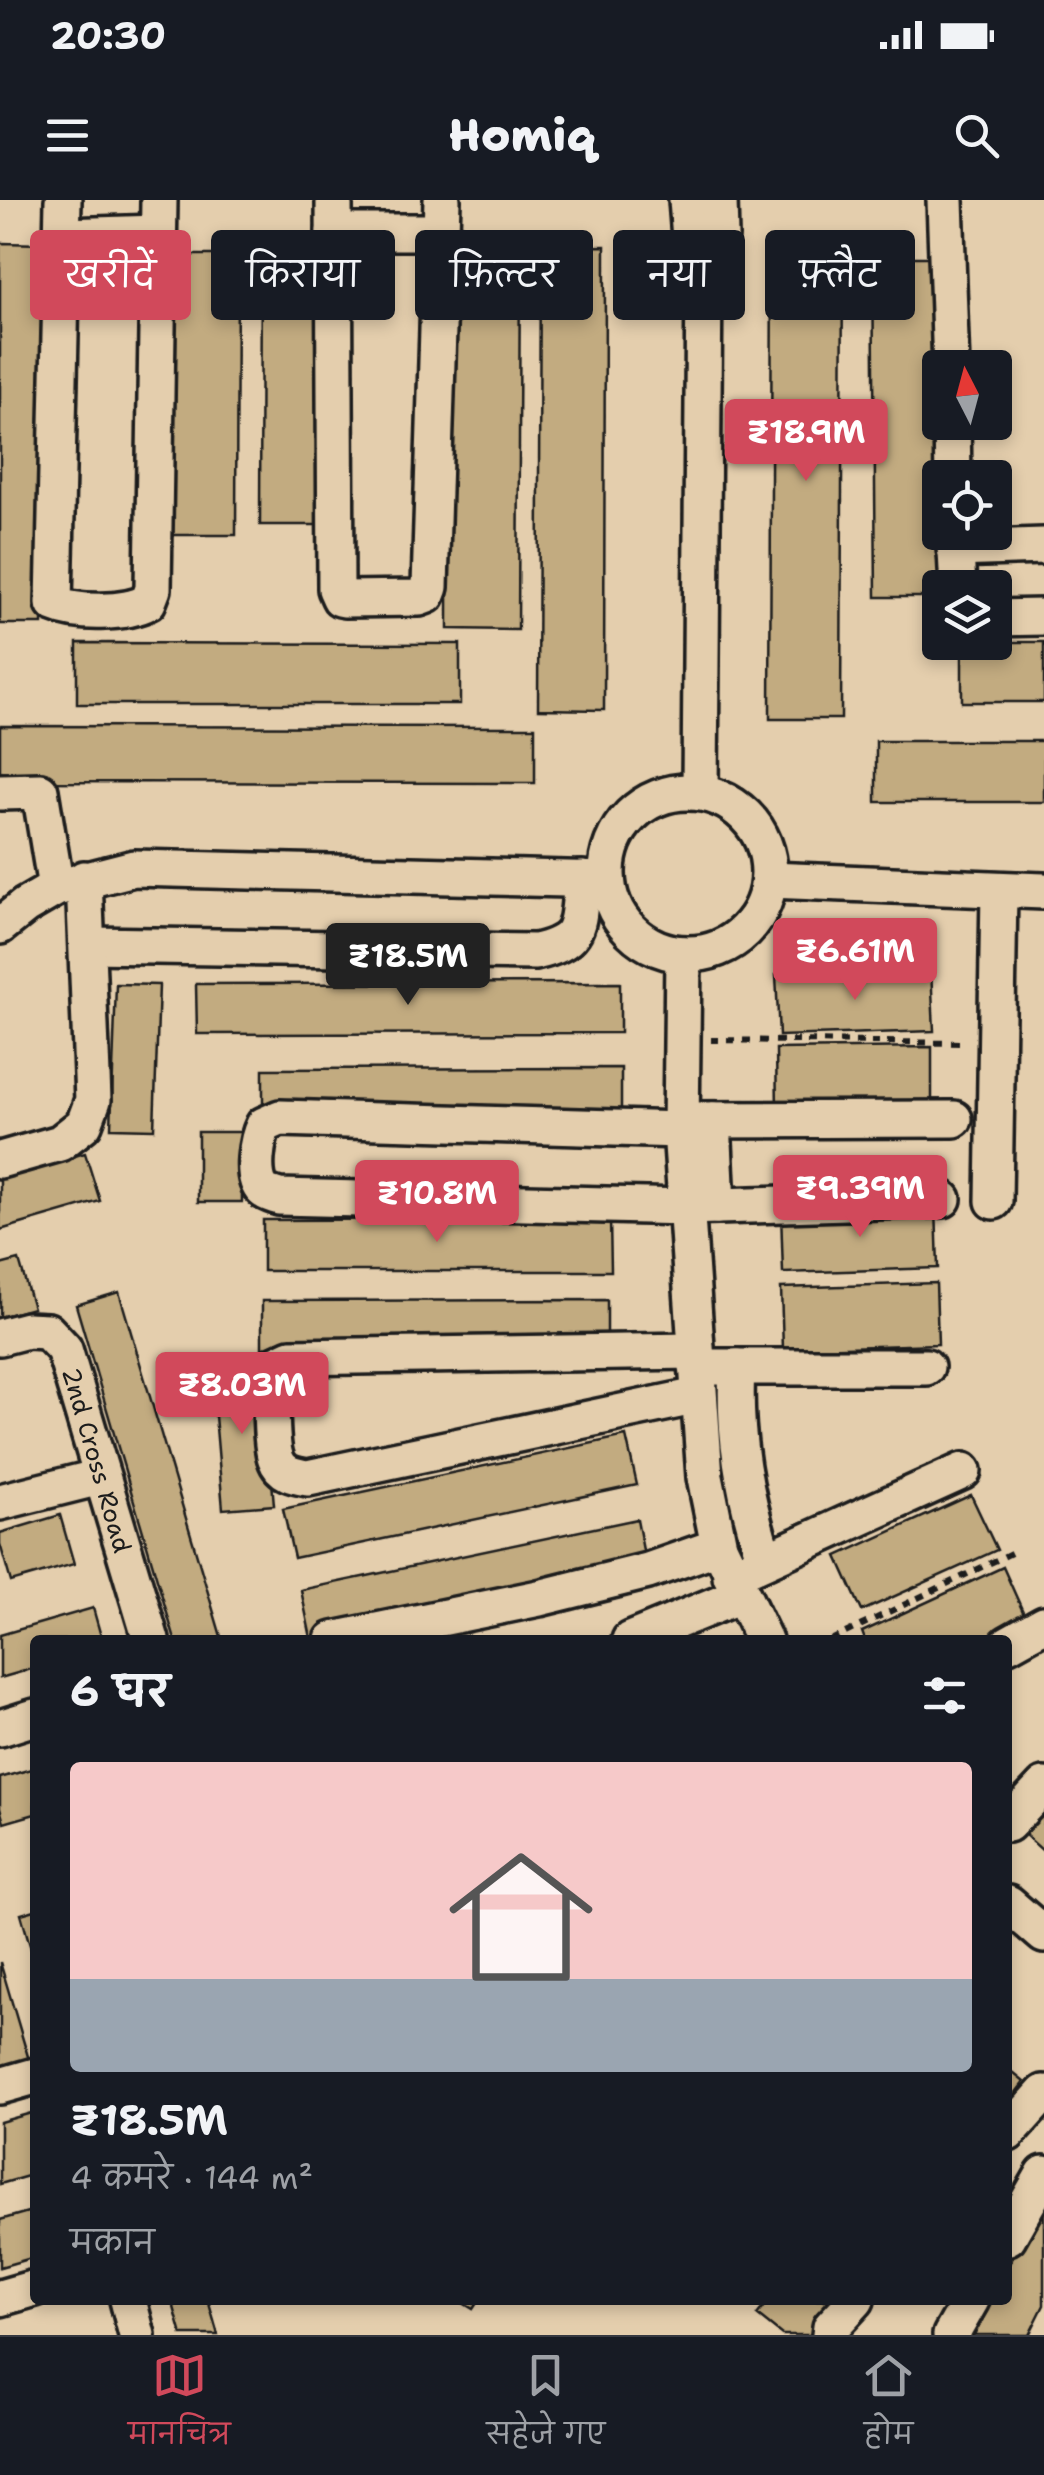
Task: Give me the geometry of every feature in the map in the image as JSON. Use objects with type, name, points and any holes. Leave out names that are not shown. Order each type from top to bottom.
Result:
[{"type":"street","points":[[64,200],[64,230]]},
{"type":"street","points":[[687,200],[689,230]]},
{"type":"street","points":[[719,200],[720,230]]},
{"type":"street","points":[[945,200],[950,350]]},
{"type":"street","points":[[334,216],[442,216],[430,587],[427,595],[420,598],[340,598],[336,589],[334,216]]},
{"type":"street","points":[[94,230],[158,217]]},
{"type":"street","points":[[62,320],[54,604],[66,609],[104,609],[140,606],[148,602],[153,589],[157,320]]},
{"type":"street","points":[[700,790],[704,320]]},
{"type":"street","points":[[1012,544],[1044,546]]},
{"type":"street","points":[[1012,618],[1044,617]]},
{"type":"street","points":[[89,946],[534,952],[556,947],[576,931],[594,880],[624,823],[648,802],[682,790],[700,790],[732,802],[746,816],[762,839],[770,880],[762,907],[739,937],[714,950],[682,954],[655,948],[630,931],[594,880]]},
{"type":"street","points":[[0,792],[40,792],[70,883],[89,946],[93,1100],[84,1124],[60,1144],[0,1160]]},
{"type":"street","points":[[0,926],[24,906],[70,883],[134,868],[594,880]]},
{"type":"street","points":[[770,880],[1044,891]]},
{"type":"street","points":[[994,1200],[999,890]]},
{"type":"street","points":[[682,954],[681,1022],[701,1207],[697,1371],[705,1477],[730,1572],[762,1635]]},
{"type":"street","points":[[943,1199],[701,1207],[278,1197],[263,1190],[257,1177],[258,1136],[264,1125],[280,1118],[692,1123],[954,1119]]},
{"type":"street","name":"2nd Cross Road","points":[[0,1337],[27,1330],[47,1332],[64,1349],[149,1635]]},
{"type":"street","points":[[697,1371],[308,1478],[288,1474],[276,1460],[270,1378],[274,1364],[291,1357],[697,1371],[737,1367],[926,1367]]},
{"type":"street","points":[[737,1367],[744,1485],[765,1560]]},
{"type":"street","points":[[637,1635],[730,1572],[963,1471]]},
{"type":"street","points":[[0,1502],[100,1477]]},
{"type":"street","points":[[358,1635],[648,1571],[730,1572]]},
{"type":"street","points":[[1012,1642],[1044,1624]]},
{"type":"street","points":[[0,1728],[30,1719]]},
{"type":"street","points":[[1012,1820],[1044,1786]]},
{"type":"street","points":[[1012,1907],[1044,1934]]},
{"type":"street","points":[[0,2086],[30,2077]]},
{"type":"street","points":[[1012,2128],[1044,2092]]},
{"type":"street","points":[[1012,2230],[1044,2174]]},
{"type":"street","points":[[0,2298],[30,2289]]},
{"type":"street","points":[[129,2305],[137,2335]]},
{"type":"street","points":[[830,2335],[831,2328],[852,2305]]},
{"type":"street","points":[[951,2335],[968,2305]]},
{"type":"path","points":[[681,1022],[692,1025],[709,1040],[968,1043]]},
{"type":"path","points":[[842,1635],[1011,1553]]},
{"type":"building","points":[[0,243],[30,244],[30,320],[44,320],[42,624],[0,624]]},
{"type":"building","points":[[593,246],[605,246],[604,710],[538,709],[540,320],[593,320]]},
{"type":"building","points":[[191,255],[211,255],[211,320],[237,320],[236,535],[168,535],[169,320],[191,320]]},
{"type":"building","points":[[915,257],[934,257],[936,350],[922,350],[922,440],[937,440],[938,460],[922,460],[922,550],[939,550],[940,570],[922,570],[922,597],[876,597],[874,320],[915,320]]},
{"type":"building","points":[[261,320],[319,320],[319,525],[260,525]]},
{"type":"building","points":[[449,320],[520,320],[518,630],[448,629]]},
{"type":"building","points":[[772,320],[843,320],[841,719],[770,719]]},
{"type":"building","points":[[1012,642],[1044,642],[1044,702],[962,702],[962,660],[1012,660]]},
{"type":"building","points":[[77,643],[460,644],[460,704],[77,704]]},
{"type":"building","points":[[0,726],[535,727],[535,783],[0,782]]},
{"type":"building","points":[[876,741],[1044,741],[1044,802],[876,802]]},
{"type":"building","points":[[931,970],[934,1031],[779,1036],[776,975]]},
{"type":"building","points":[[620,983],[620,1033],[197,1034],[196,984]]},
{"type":"building","points":[[116,984],[159,985],[154,1129],[111,1128]]},
{"type":"building","points":[[932,1047],[932,1109],[777,1110],[776,1049]]},
{"type":"building","points":[[621,1068],[621,1113],[263,1114],[263,1069]]},
{"type":"building","points":[[198,1132],[241,1132],[242,1202],[198,1202]]},
{"type":"building","points":[[85,1153],[100,1201],[0,1230],[0,1178]]},
{"type":"building","points":[[936,1207],[938,1268],[783,1273],[781,1212]]},
{"type":"building","points":[[610,1219],[611,1271],[263,1271],[263,1220]]},
{"type":"building","points":[[19,1260],[33,1308],[0,1317],[0,1265]]},
{"type":"building","points":[[936,1283],[938,1344],[783,1349],[781,1288]]},
{"type":"building","points":[[119,1292],[221,1635],[174,1635],[76,1305]]},
{"type":"building","points":[[607,1300],[607,1348],[262,1348],[262,1301]]},
{"type":"building","points":[[262,1365],[274,1505],[223,1509],[211,1369]]},
{"type":"building","points":[[626,1436],[637,1485],[294,1558],[283,1509]]},
{"type":"building","points":[[971,1495],[997,1550],[862,1611],[837,1556]]},
{"type":"building","points":[[60,1515],[74,1564],[11,1582],[0,1533]]},
{"type":"building","points":[[637,1519],[646,1566],[325,1635],[310,1635],[301,1590]]},
{"type":"building","points":[[1003,1567],[1028,1623],[1003,1635],[862,1632]]},
{"type":"building","points":[[93,1608],[101,1635],[30,1635],[30,1669],[0,1678],[0,1635]]},
{"type":"building","points":[[30,1769],[30,1815],[4,1823],[0,1778]]},
{"type":"building","points":[[1044,1813],[1044,1852],[1025,1835]]},
{"type":"building","points":[[30,1911],[30,1946],[21,1914]]},
{"type":"building","points":[[0,1962],[29,2060],[0,2068]]},
{"type":"building","points":[[1012,2072],[1024,2082],[1012,2098]]},
{"type":"building","points":[[30,2113],[30,2175],[0,2184],[0,2122]]},
{"type":"building","points":[[1044,2196],[1044,2305],[1029,2335],[972,2335],[987,2305],[1012,2305],[1012,2258]]},
{"type":"building","points":[[30,2211],[30,2258],[0,2267],[0,2220]]},
{"type":"building","points":[[173,2305],[209,2305],[218,2335],[182,2335]]},
{"type":"building","points":[[765,2305],[843,2305],[819,2335],[782,2335],[757,2315]]}]
